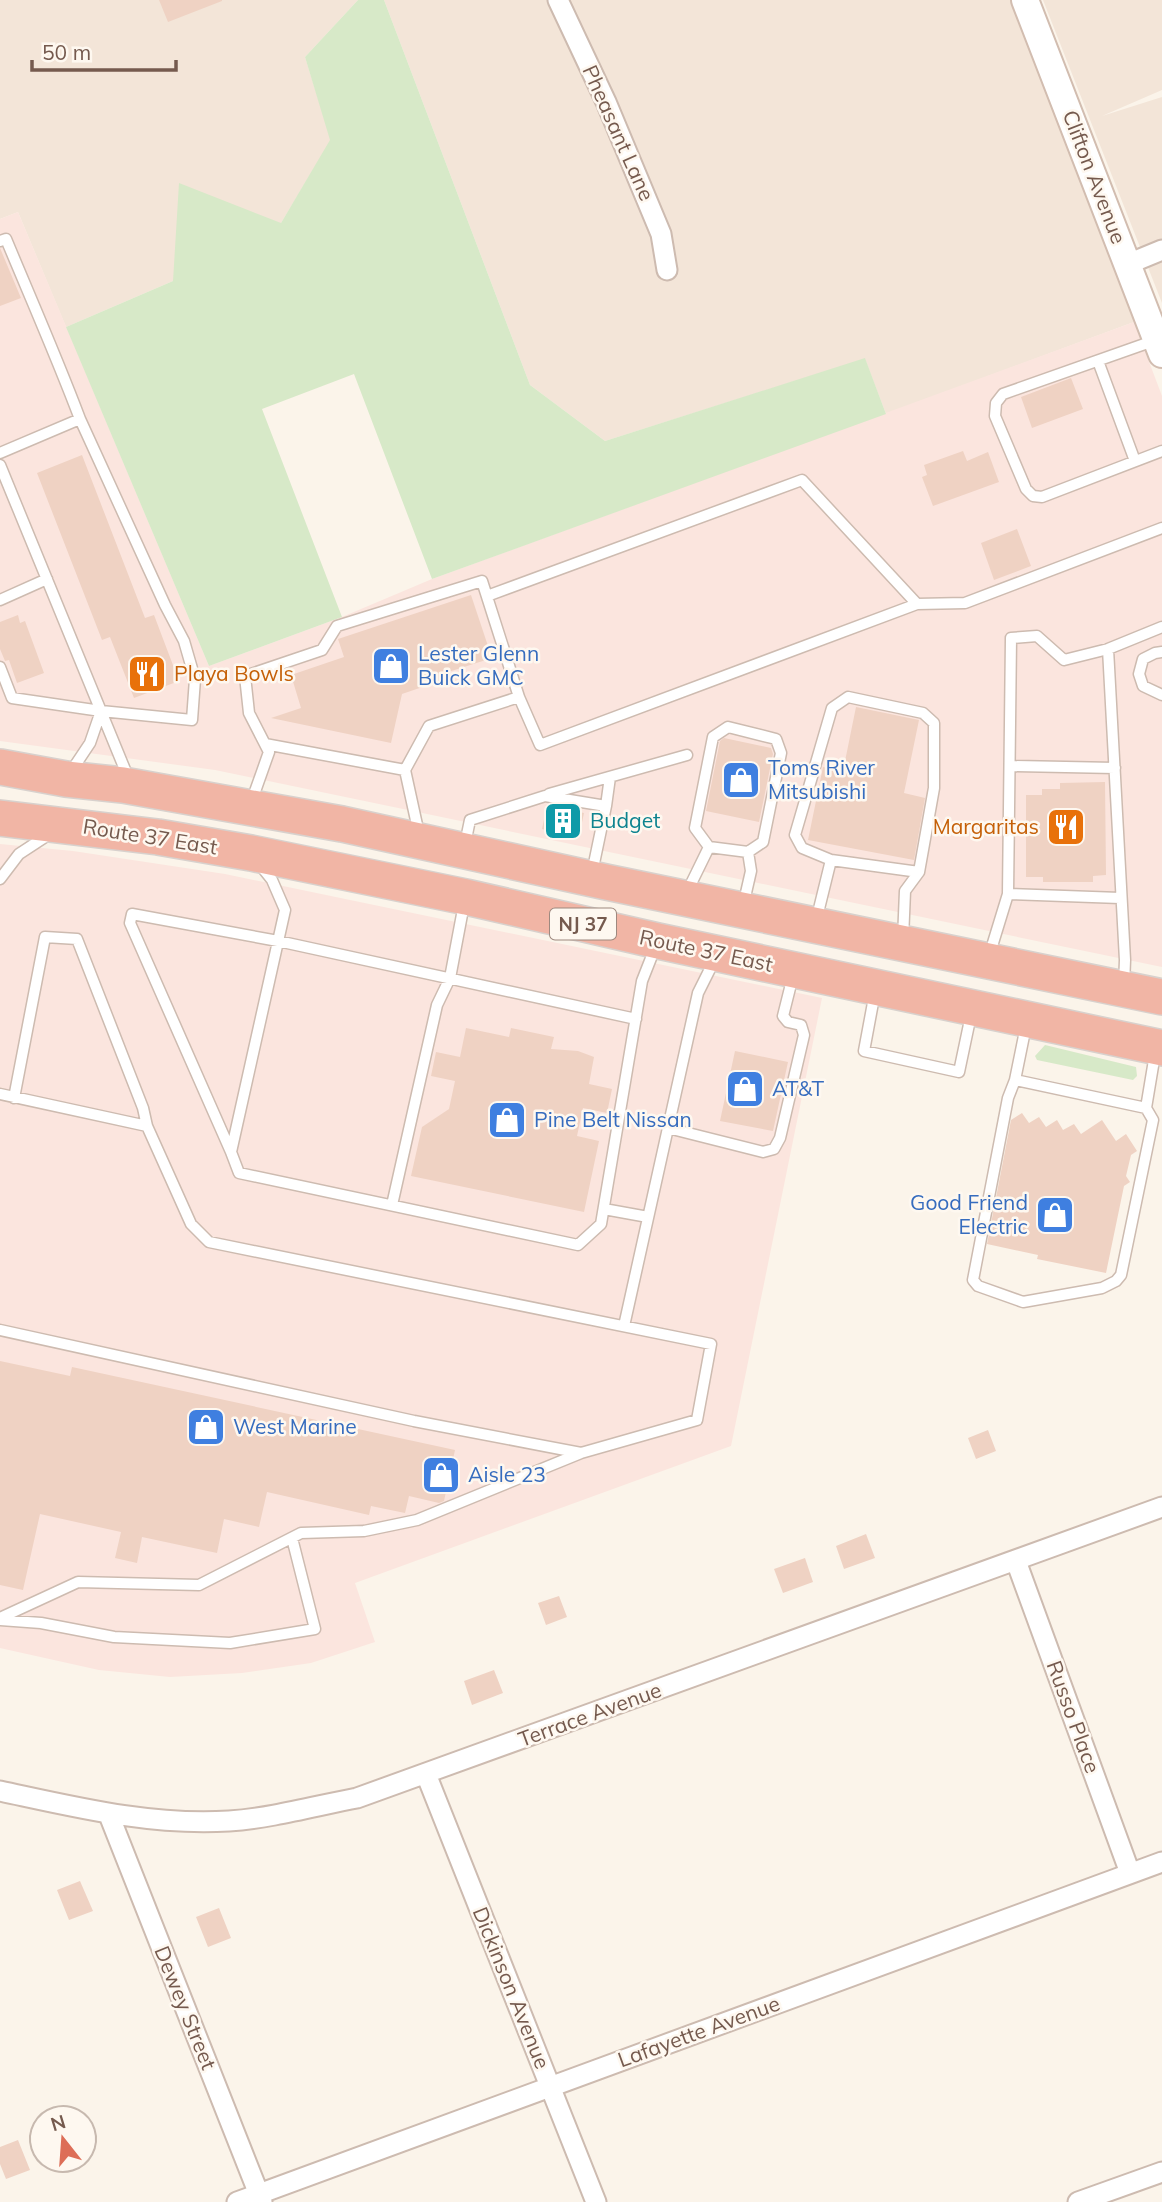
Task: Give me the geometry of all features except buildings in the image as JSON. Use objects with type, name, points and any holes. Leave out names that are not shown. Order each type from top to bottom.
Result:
[{"type":"highway","name":"NJ 37","points":[[0,767],[342,824],[684,898],[1162,996]]},
{"type":"highway","name":"Route 37 East","points":[[0,818],[158,837],[251,853],[1159,1047]]},
{"type":"street","name":"Pheasant Lane","points":[[558,0],[606,102],[662,234],[667,270]]},
{"type":"street","name":"Clifton Avenue","points":[[1025,0],[1159,347]]},
{"type":"street","points":[[1128,264],[1162,250]]},
{"type":"street","name":"Terrace Avenue","points":[[0,1791],[109,1815],[230,1821],[356,1798],[1162,1507]]},
{"type":"street","name":"Russo Place","points":[[1016,1561],[1130,1873]]},
{"type":"street","name":"Dickinson Avenue","points":[[426,1774],[596,2202]]},
{"type":"street","name":"Dewey Street","points":[[109,1815],[260,2198]]},
{"type":"street","name":"Lafayette Avenue","points":[[237,2202],[260,2198],[551,2087],[1162,1862]]},
{"type":"street","points":[[1079,2202],[1162,2172]]},
{"type":"lane","points":[[0,241],[6,239],[35,310],[44,325],[80,419],[184,641],[195,679],[191,720],[12,698],[0,667]]},
{"type":"lane","points":[[1159,347],[1098,361],[1003,394],[996,403],[995,416],[1026,489],[1033,496],[1042,497],[1162,451]]},
{"type":"lane","points":[[1098,361],[1135,461]]},
{"type":"lane","points":[[0,453],[80,419]]},
{"type":"lane","points":[[0,465],[132,787]]},
{"type":"lane","points":[[487,596],[802,480],[917,604]]},
{"type":"lane","points":[[250,807],[269,752],[249,713],[245,676],[322,650],[337,626],[482,580],[519,697],[540,745],[917,604],[965,603],[1162,528]]},
{"type":"lane","points":[[0,600],[47,579]]},
{"type":"lane","points":[[988,961],[1008,894],[1012,638],[1037,636],[1064,660],[1108,649],[1162,627]]},
{"type":"lane","points":[[1108,649],[1125,960],[1124,989]]},
{"type":"lane","points":[[1162,652],[1143,659],[1139,674],[1143,687],[1162,695]]},
{"type":"lane","points":[[421,841],[405,769],[429,726],[519,697]]},
{"type":"lane","points":[[902,943],[905,891],[919,872],[934,788],[934,723],[923,713],[848,697],[832,708],[795,835],[802,848],[831,860],[919,872]]},
{"type":"lane","points":[[66,779],[90,743],[101,711]]},
{"type":"lane","points":[[728,727],[776,739],[781,753],[763,842],[748,852],[709,847],[695,828],[713,737],[728,727]]},
{"type":"lane","points":[[265,744],[405,769]]},
{"type":"lane","points":[[463,849],[470,820],[687,755]]},
{"type":"lane","points":[[1010,766],[1115,768]]},
{"type":"lane","points":[[591,877],[610,777]]},
{"type":"lane","points":[[545,796],[606,806]]},
{"type":"lane","points":[[0,879],[19,854],[41,838],[67,825]]},
{"type":"lane","points":[[684,898],[709,847]]},
{"type":"lane","points":[[742,910],[751,872],[748,852]]},
{"type":"lane","points":[[231,1152],[285,910],[272,880],[251,853]]},
{"type":"lane","points":[[815,925],[831,860]]},
{"type":"lane","points":[[1008,894],[1120,898]]},
{"type":"lane","points":[[392,1205],[437,1004],[450,978],[466,897]]},
{"type":"lane","points":[[636,1019],[278,941],[132,914],[130,923],[239,1173],[578,1245],[601,1224],[604,1209],[636,1019],[642,981],[658,941]]},
{"type":"lane","points":[[0,1619],[78,1582],[199,1585],[301,1533],[364,1531],[417,1520],[580,1453],[697,1420],[711,1344],[209,1242],[191,1224],[147,1126],[138,1095],[77,939],[45,937],[15,1098]]},
{"type":"lane","points":[[624,1326],[698,993],[718,954]]},
{"type":"lane","points":[[668,1128],[763,1152],[774,1149],[780,1138],[804,1035],[801,1025],[788,1022],[783,1016],[794,970]]},
{"type":"lane","points":[[876,987],[864,1051],[959,1072],[973,1007]]},
{"type":"lane","points":[[1027,1019],[1015,1080],[1008,1098],[973,1280],[978,1286],[1018,1301],[1102,1288],[1116,1281],[1121,1275],[1153,1120],[1146,1108],[1159,1047]]},
{"type":"lane","points":[[1015,1080],[1146,1108]]},
{"type":"lane","points":[[0,1094],[147,1126]]},
{"type":"lane","points":[[604,1209],[649,1217]]},
{"type":"lane","points":[[0,1330],[414,1421],[580,1453]]},
{"type":"lane","points":[[0,1619],[41,1623],[114,1637],[230,1643],[315,1629],[292,1538]]},
{"type":"shaded area","points":[[0,0],[358,0],[305,57],[331,140],[281,223],[173,281],[66,327],[18,212],[0,219]]},
{"type":"shaded area","points":[[384,0],[1011,0],[1134,322],[886,414],[865,359],[605,441],[530,385]]},
{"type":"shaded area","points":[[1043,0],[1162,0],[1162,90],[1102,116],[1162,97],[1162,303]]},
{"type":"shaded area","points":[[18,212],[209,666],[342,617],[432,579],[1134,322],[1162,396],[1162,967],[215,770],[0,741],[0,219]]},
{"type":"shaded area","points":[[0,844],[73,851],[225,874],[822,998],[731,1446],[355,1583],[375,1642],[311,1663],[242,1673],[170,1677],[99,1670],[0,1648]]},
{"type":"green space","points":[[358,0],[384,0],[530,385],[605,441],[865,358],[886,414],[432,579],[354,374],[262,409],[342,617],[209,666],[66,327],[173,281],[179,183],[281,223],[330,140],[305,57]]},
{"type":"green space","points":[[1045,1045],[1136,1067],[1137,1076],[1133,1080],[1037,1060],[1035,1056]]},
{"type":"place","name":"Lester Glenn Buick GMC","points":[[391,666]]},
{"type":"place","name":"Playa Bowls","points":[[147,674]]},
{"type":"place","name":"Toms River Mitsubishi","points":[[741,780]]},
{"type":"place","name":"Budget","points":[[563,821]]},
{"type":"place","name":"Margaritas","points":[[1066,827]]},
{"type":"place","name":"AT&T","points":[[745,1089]]},
{"type":"place","name":"Pine Belt Nissan","points":[[507,1120]]},
{"type":"place","name":"Good Friend Electric","points":[[1055,1215]]},
{"type":"place","name":"West Marine","points":[[206,1427]]},
{"type":"place","name":"Aisle 23","points":[[441,1475]]}]
